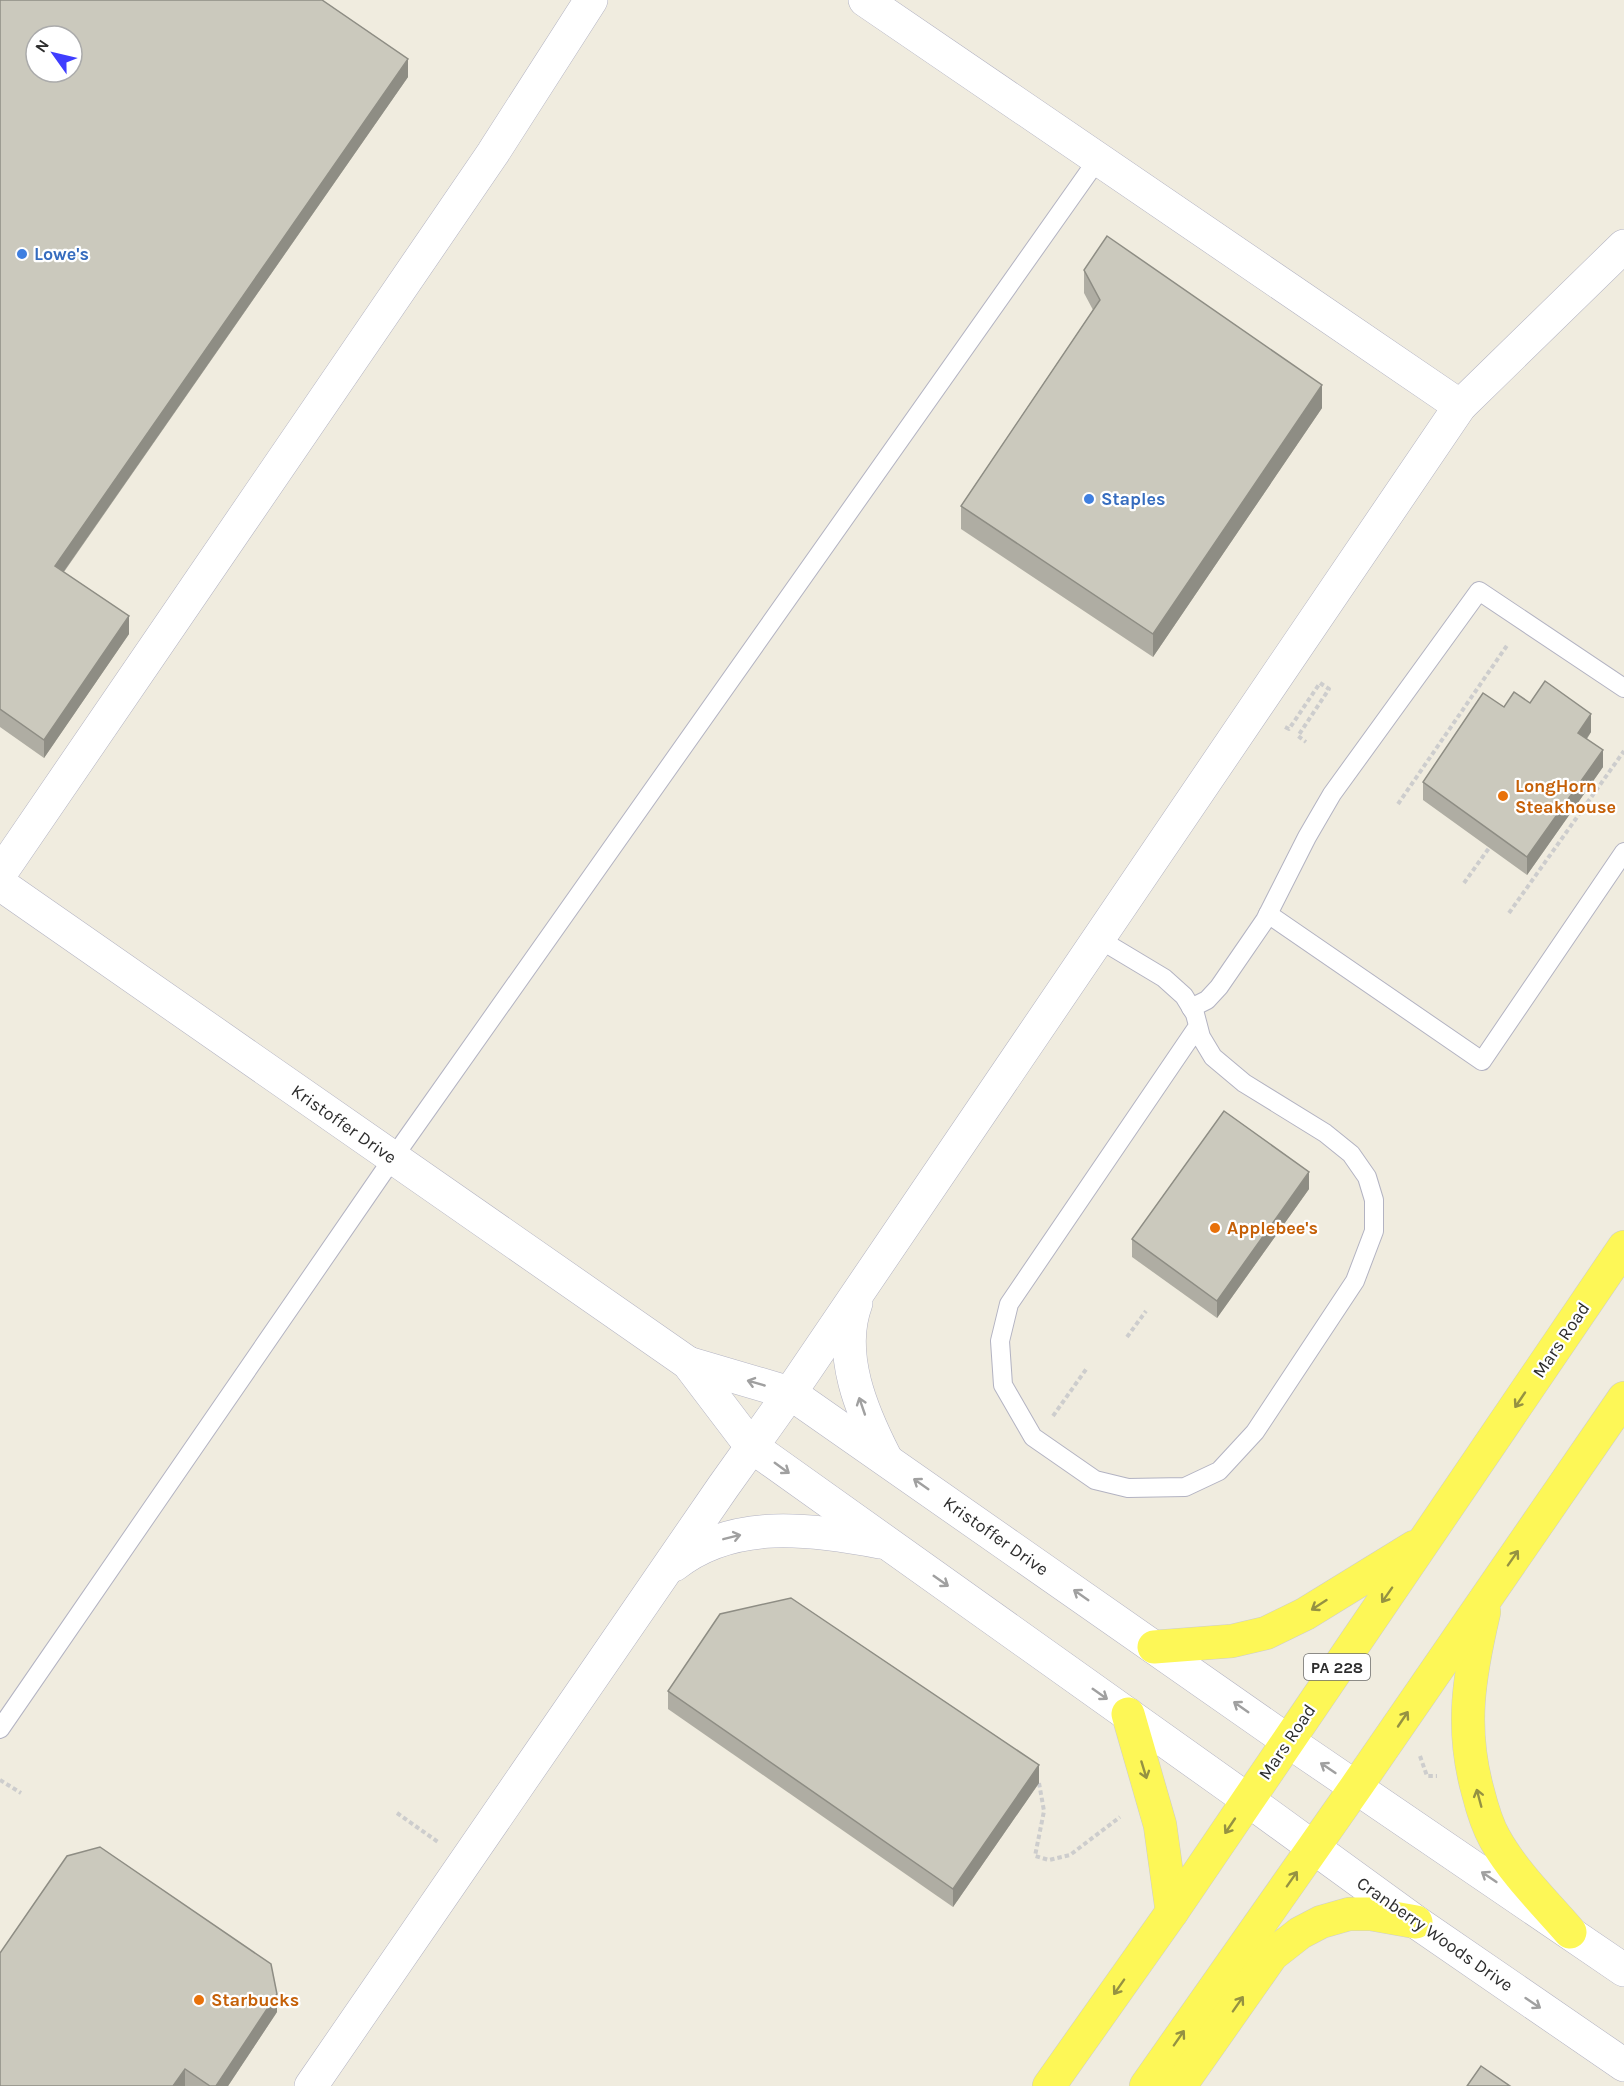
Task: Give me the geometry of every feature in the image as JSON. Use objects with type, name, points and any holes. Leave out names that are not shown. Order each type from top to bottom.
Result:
[{"type":"main road","name":"Mars Road","points":[[1049,2086],[1172,1912],[1624,1247]]},
{"type":"main road","points":[[1146,2086],[1356,1787],[1624,1398]]},
{"type":"main road","points":[[1154,1647],[1232,1641],[1266,1633],[1305,1614],[1423,1542]]},
{"type":"main road","points":[[1489,1593],[1473,1657],[1468,1699],[1467,1738],[1472,1770],[1484,1814],[1495,1839],[1513,1865],[1570,1932]]},
{"type":"main road","points":[[1128,1714],[1160,1825],[1172,1912]]},
{"type":"main road","points":[[1180,2086],[1272,1955],[1300,1933],[1321,1922],[1349,1914],[1371,1914],[1416,1922]]},
{"type":"street","points":[[0,874],[504,135],[591,0]]},
{"type":"street","points":[[865,0],[1460,406]]},
{"type":"street","points":[[310,2086],[862,1288],[1460,406],[1624,246]]},
{"type":"street","name":"Kristoffer Drive","points":[[0,884],[688,1363],[751,1446],[1248,1800]]},
{"type":"street","points":[[862,1288],[854,1307],[851,1327],[852,1369],[863,1410],[885,1459]]},
{"type":"street","name":"Kristoffer Drive","points":[[688,1363],[790,1393],[1288,1741]]},
{"type":"street","points":[[664,1574],[691,1552],[719,1540],[754,1531],[810,1532],[889,1544]]},
{"type":"street","points":[[1288,1741],[1624,1970]]},
{"type":"street","name":"Cranberry Woods Drive","points":[[1248,1800],[1416,1922],[1624,2065]]},
{"type":"lane","points":[[0,1729],[393,1158],[1098,159]]},
{"type":"lane","points":[[1191,1008],[1207,999],[1219,987],[1268,914],[1307,837],[1332,794],[1479,591],[1624,688]]},
{"type":"lane","points":[[1268,914],[1482,1061],[1624,852]]},
{"type":"lane","points":[[1099,939],[1164,978],[1184,996],[1191,1008],[1198,1026],[1200,1037],[1213,1057],[1244,1083],[1325,1133],[1351,1154],[1367,1177],[1374,1200],[1374,1231],[1355,1281],[1255,1432],[1219,1471],[1185,1487],[1128,1488],[1095,1480],[1032,1437],[1003,1385],[1000,1341],[1009,1304],[1198,1026]]},
{"type":"path","points":[[1398,804],[1523,621]]},
{"type":"path","points":[[1282,725],[1288,729],[1320,683],[1329,689],[1298,736],[1306,741]]},
{"type":"path","points":[[1509,913],[1624,751]]},
{"type":"path","points":[[1464,883],[1490,848]]},
{"type":"path","points":[[1127,1337],[1146,1311]]},
{"type":"path","points":[[1037,1440],[1087,1368]]},
{"type":"path","points":[[1418,1750],[1426,1776],[1448,1776]]},
{"type":"path","points":[[0,1780],[21,1793]]},
{"type":"path","points":[[1039,1783],[1044,1811],[1035,1856],[1049,1860],[1070,1855],[1124,1815]]},
{"type":"building","points":[[0,0],[322,0],[408,59],[55,566],[129,616],[44,740],[0,709]]},
{"type":"building","points":[[1107,236],[1322,385],[1153,634],[961,506],[1100,300],[1084,270]]},
{"type":"building","points":[[1545,681],[1591,714],[1578,733],[1603,750],[1527,857],[1423,782],[1483,693],[1504,707],[1514,692],[1530,703]]},
{"type":"building","points":[[1224,1111],[1309,1172],[1217,1301],[1132,1239]]},
{"type":"building","points":[[791,1598],[1039,1765],[953,1889],[668,1691],[720,1614]]},
{"type":"building","points":[[100,1847],[271,1964],[277,1994],[216,2086],[210,2086],[185,2069],[173,2086],[0,2086],[0,1953],[67,1856]]},
{"type":"building","points":[[1481,2066],[1510,2086],[1467,2086]]},
{"type":"place","name":"Lowe's","points":[[22,254]]},
{"type":"place","name":"Staples","points":[[1089,499]]},
{"type":"place","name":"LongHorn Steakhouse","points":[[1503,796]]},
{"type":"place","name":"Applebee's","points":[[1215,1228]]},
{"type":"place","name":"Starbucks","points":[[199,2000]]}]
